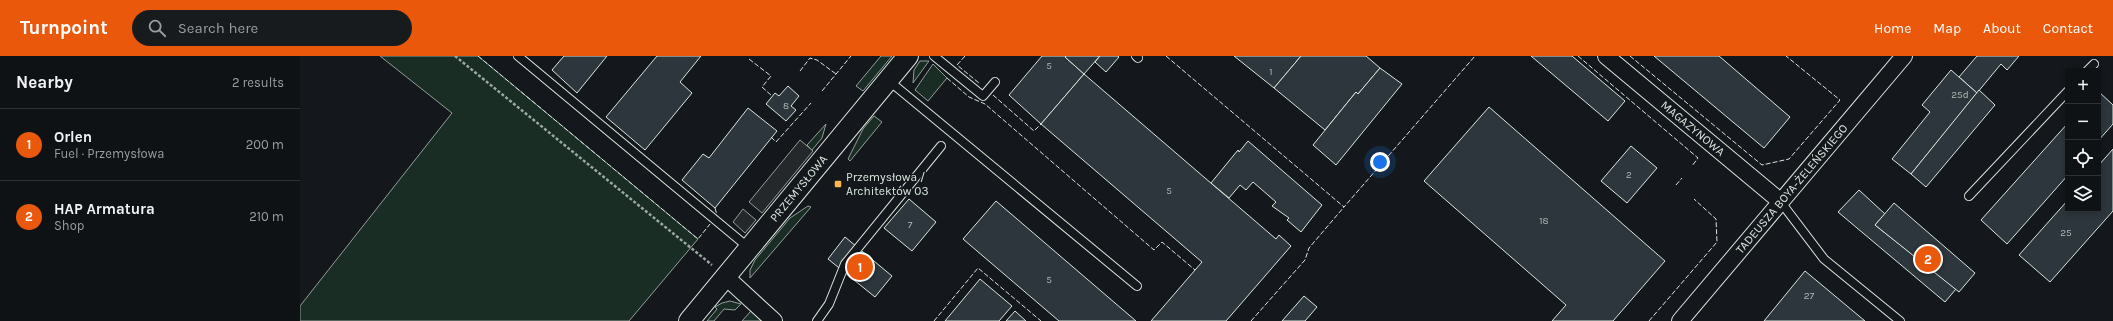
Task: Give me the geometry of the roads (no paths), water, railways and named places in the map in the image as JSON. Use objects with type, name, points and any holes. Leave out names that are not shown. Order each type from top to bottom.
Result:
[{"type":"street","name":"PRZEMYSŁOWA","points":[[689,321],[908,56]]},
{"type":"street","name":"MAGAZYNOWA","points":[[1606,56],[1780,201]]},
{"type":"street","name":"TADEUSZA BOYA-ŻELEŃSKIEGO","points":[[1680,321],[1904,56]]},
{"type":"street","points":[[726,276],[774,321]]},
{"type":"lane","points":[[518,56],[749,249]]},
{"type":"lane","points":[[934,56],[983,96],[995,82]]},
{"type":"lane","points":[[2090,68],[2094,64]]},
{"type":"lane","points":[[888,80],[1137,286]]},
{"type":"lane","points":[[1969,196],[2065,95]]},
{"type":"lane","points":[[817,321],[829,304],[845,264],[941,146]]},
{"type":"lane","points":[[1780,201],[1824,258],[1900,321]]},
{"type":"place","name":"Przemysłowa / Architektów 03","points":[[838,184]]},
{"type":"place","name":"HAP Armatura","points":[[1928,259]]},
{"type":"place","name":"Orlen","points":[[860,267]]}]
